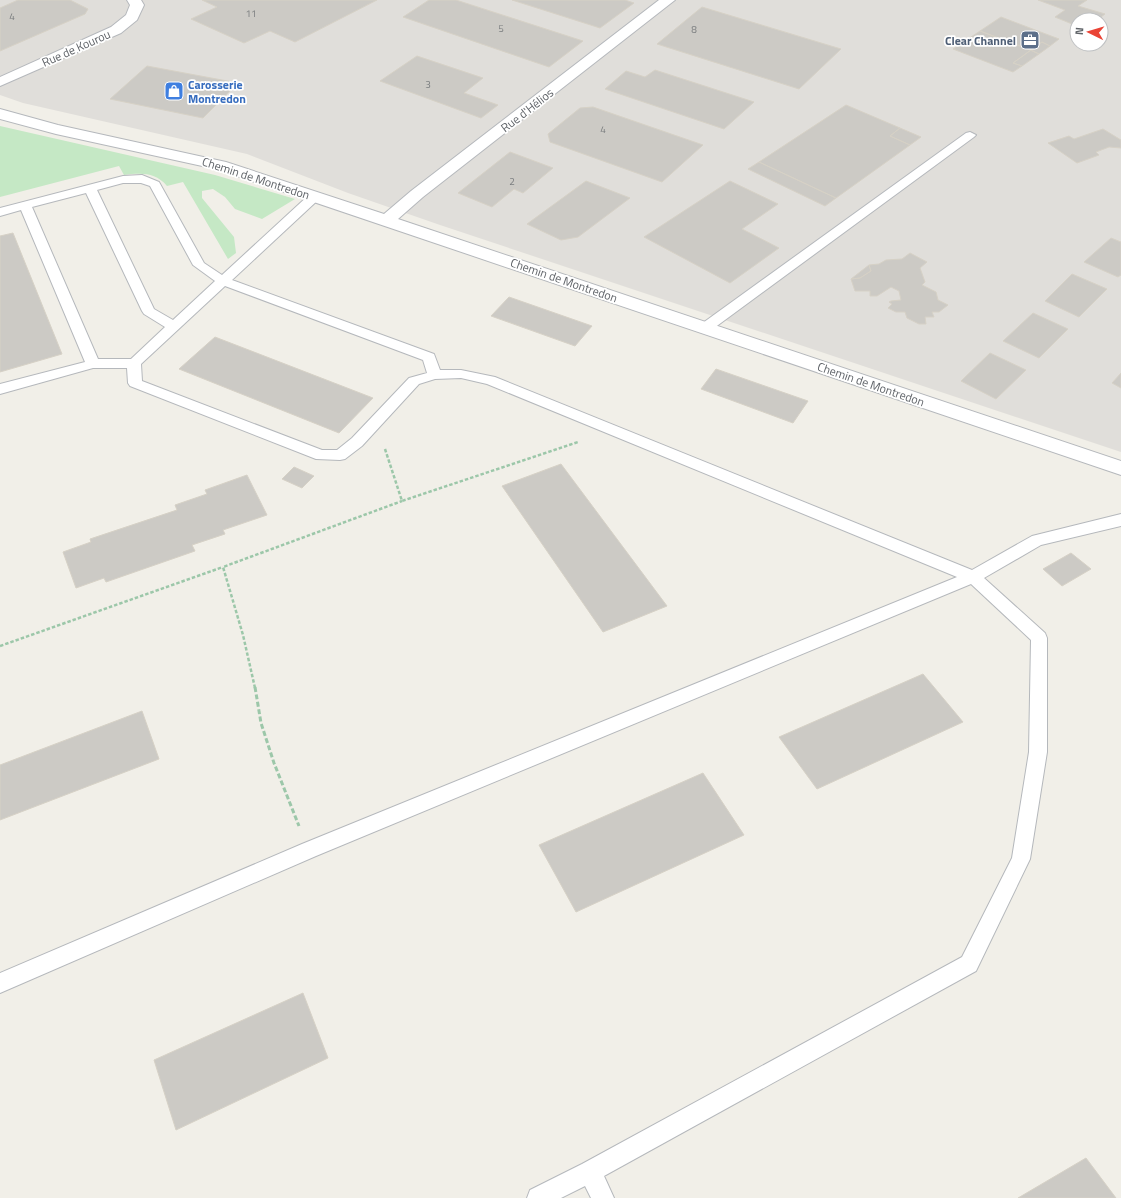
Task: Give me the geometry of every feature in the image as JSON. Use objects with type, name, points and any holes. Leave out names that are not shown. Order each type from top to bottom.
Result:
[{"type":"street","name":"Rue de Kourou","points":[[0,82],[116,30],[132,17],[137,6],[134,0]]},
{"type":"street","name":"Rue d'Hélios","points":[[386,221],[417,194],[668,0]]},
{"type":"street","name":"Chemin de Montredon","points":[[0,114],[56,129],[220,165],[1121,468]]},
{"type":"lane","points":[[705,328],[970,135]]},
{"type":"lane","points":[[0,212],[123,180],[142,179],[155,184],[199,265],[224,281],[429,357],[435,375]]},
{"type":"lane","points":[[90,189],[149,311],[174,326]]},
{"type":"lane","points":[[0,389],[93,364],[134,363],[314,197]]},
{"type":"lane","points":[[25,206],[93,364]]},
{"type":"lane","points":[[134,363],[135,383],[321,456],[340,455],[357,442],[414,381],[435,375],[461,374],[490,380],[973,577],[1039,638],[1038,752],[1021,859],[969,964],[590,1172],[538,1198]]},
{"type":"lane","points":[[0,983],[309,850],[973,577],[1037,540],[1121,520]]},
{"type":"lane","points":[[590,1172],[602,1198]]},
{"type":"path","points":[[376,422],[402,501]]},
{"type":"path","points":[[0,646],[223,567],[402,501],[614,430]]},
{"type":"path","points":[[223,567],[243,635],[254,682],[261,724],[274,763],[309,850]]},
{"type":"shaded area","points":[[0,0],[1121,0],[1121,452],[440,225],[348,193],[247,154],[23,103],[0,95]]},
{"type":"green space","points":[[0,126],[215,175],[295,199],[262,219],[235,209],[225,197],[213,189],[202,191],[202,198],[234,237],[236,253],[228,259],[183,182],[167,186],[158,178],[147,174],[124,175],[119,166],[0,197]]},
{"type":"building","points":[[18,0],[70,0],[88,9],[85,14],[0,51],[0,8]]},
{"type":"building","points":[[202,0],[377,0],[295,42],[270,31],[244,43],[191,19],[217,7]]},
{"type":"building","points":[[429,0],[456,0],[583,41],[549,67],[403,17]]},
{"type":"building","points":[[512,0],[625,0],[634,3],[600,28]]},
{"type":"building","points":[[1038,0],[1087,0],[1078,6],[1098,12],[1069,12],[1069,23],[1055,17],[1065,10]]},
{"type":"building","points":[[702,7],[841,49],[799,89],[657,44]]},
{"type":"building","points":[[1001,17],[1059,39],[1050,46],[1042,42],[1030,50],[980,31]]},
{"type":"building","points":[[980,31],[1031,50],[1013,63],[1022,66],[1013,72],[953,49]]},
{"type":"building","points":[[1042,42],[1050,46],[1039,54],[1030,50]]},
{"type":"building","points":[[1031,50],[1039,54],[1022,66],[1013,63]]},
{"type":"building","points":[[417,56],[483,78],[464,93],[498,105],[481,118],[380,81]]},
{"type":"building","name":"Carosserie Montredon","points":[[147,66],[238,83],[203,118],[110,99]]},
{"type":"building","points":[[655,70],[754,102],[724,129],[605,89],[626,71],[645,77]]},
{"type":"building","points":[[846,105],[900,128],[890,136],[910,145],[836,198],[759,162]]},
{"type":"building","points":[[593,107],[703,145],[662,182],[550,142],[548,134],[580,108]]},
{"type":"building","points":[[900,128],[921,137],[910,145],[890,136]]},
{"type":"building","points":[[1103,129],[1121,140],[1121,148],[1109,147],[1096,152],[1099,155],[1077,163],[1048,143],[1069,136],[1074,139]]},
{"type":"building","points":[[510,152],[553,168],[523,193],[514,189],[492,207],[458,193]]},
{"type":"building","points":[[759,162],[836,198],[825,206],[748,169]]},
{"type":"building","points":[[586,181],[630,198],[578,237],[561,240],[527,224]]},
{"type":"building","points":[[730,181],[778,204],[742,229],[779,248],[730,283],[644,237]]},
{"type":"building","points":[[13,233],[62,354],[0,372],[0,236]]},
{"type":"building","points":[[1111,238],[1121,242],[1121,275],[1118,277],[1084,262]]},
{"type":"building","points":[[910,253],[927,262],[920,268],[925,282],[922,285],[936,292],[938,300],[948,305],[939,312],[932,312],[934,317],[925,317],[926,324],[919,324],[907,318],[905,312],[896,312],[888,308],[892,304],[889,302],[901,300],[899,291],[891,287],[877,296],[870,296],[870,291],[855,291],[851,279],[860,278],[871,271],[869,265],[879,264],[886,260],[902,259]]},
{"type":"building","points":[[869,265],[871,271],[860,278],[851,279]]},
{"type":"building","points":[[1072,274],[1107,289],[1079,317],[1045,301]]},
{"type":"building","points":[[509,297],[592,326],[575,346],[491,316]]},
{"type":"building","points":[[1033,313],[1068,329],[1039,358],[1003,341]]},
{"type":"building","points":[[215,337],[373,398],[339,433],[179,369]]},
{"type":"building","points":[[990,353],[1026,370],[996,399],[961,381]]},
{"type":"building","points":[[716,369],[808,401],[793,423],[701,389]]},
{"type":"building","points":[[1121,373],[1121,388],[1112,383]]},
{"type":"building","points":[[561,464],[667,606],[603,632],[502,486]]},
{"type":"building","points":[[294,467],[314,476],[302,488],[282,479]]},
{"type":"building","points":[[247,475],[267,515],[223,530],[225,534],[192,545],[195,551],[106,582],[104,578],[76,588],[63,552],[91,542],[90,539],[177,510],[175,505],[207,494],[205,490]]},
{"type":"building","points":[[1071,553],[1091,569],[1062,586],[1043,569]]},
{"type":"building","points":[[923,674],[963,722],[817,789],[779,737]]},
{"type":"building","points":[[142,711],[159,759],[0,820],[0,765]]},
{"type":"building","points":[[703,773],[744,835],[576,912],[539,845]]},
{"type":"building","points":[[303,993],[328,1058],[176,1130],[154,1060]]},
{"type":"building","points":[[1086,1158],[1116,1198],[1018,1198]]},
{"type":"place","name":"Clear Channel","points":[[1030,40]]},
{"type":"place","name":"Carosserie Montredon","points":[[174,91]]}]
